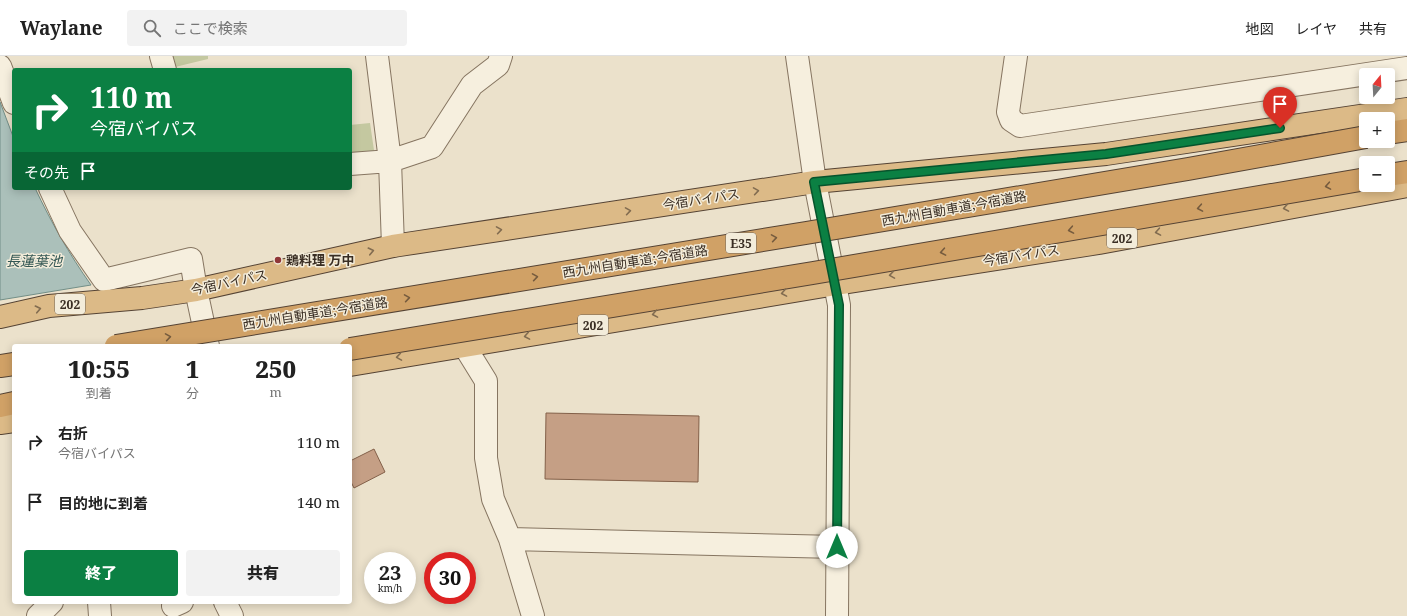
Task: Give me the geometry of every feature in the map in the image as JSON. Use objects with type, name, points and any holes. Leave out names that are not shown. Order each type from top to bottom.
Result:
[{"type":"highway","name":"今宿バイパス","points":[[0,317],[49,306],[142,298],[196,290],[393,246],[814,182],[1106,154],[1407,108]]},
{"type":"highway","points":[[1395,132],[1407,130]]},
{"type":"highway","name":"西九州自動車道;今宿道路","points":[[128,344],[868,222],[1359,138]]},
{"type":"highway","points":[[1395,174],[1407,172]]},
{"type":"highway","points":[[352,349],[828,271],[1359,180]]},
{"type":"highway","name":"今宿バイパス","points":[[352,365],[836,284],[1099,243],[1407,186]]},
{"type":"highway","points":[[0,366],[12,364]]},
{"type":"highway","points":[[0,406],[12,404]]},
{"type":"highway","points":[[0,423],[12,421]]},
{"type":"street","points":[[161,56],[165,68]]},
{"type":"street","points":[[377,56],[390,161],[393,246]]},
{"type":"street","points":[[352,164],[390,161],[432,147],[472,85],[498,65],[500,56]]},
{"type":"street","points":[[797,56],[814,182],[836,284],[839,305],[837,616]]},
{"type":"street","points":[[1016,56],[1008,112],[1011,120],[1020,126],[1407,68]]},
{"type":"street","points":[[0,66],[12,98]]},
{"type":"street","points":[[51,190],[70,231],[104,280],[191,259],[208,344]]},
{"type":"street","points":[[465,347],[486,381],[486,458],[493,499],[510,539],[533,616]]},
{"type":"street","points":[[510,539],[837,547]]},
{"type":"street","points":[[38,616],[50,604]]},
{"type":"street","points":[[98,604],[100,616]]},
{"type":"street","points":[[226,604],[232,616]]},
{"type":"green space","points":[[171,56],[208,56],[208,59],[175,67]]},
{"type":"green space","points":[[370,123],[375,157],[352,159],[352,125]]},
{"type":"water","name":"長蓮葉池","points":[[0,102],[12,134],[12,190],[36,190],[61,238],[91,285],[0,300]]},
{"type":"building","points":[[546,413],[699,416],[698,482],[545,479]]},
{"type":"building","points":[[374,449],[385,472],[354,488],[352,484],[352,460]]},
{"type":"place","name":"鶏料理 万中","points":[[278,260]]},
{"type":"route","points":[[837,547],[839,305],[836,284],[814,182],[1106,154],[1280,128]]}]
